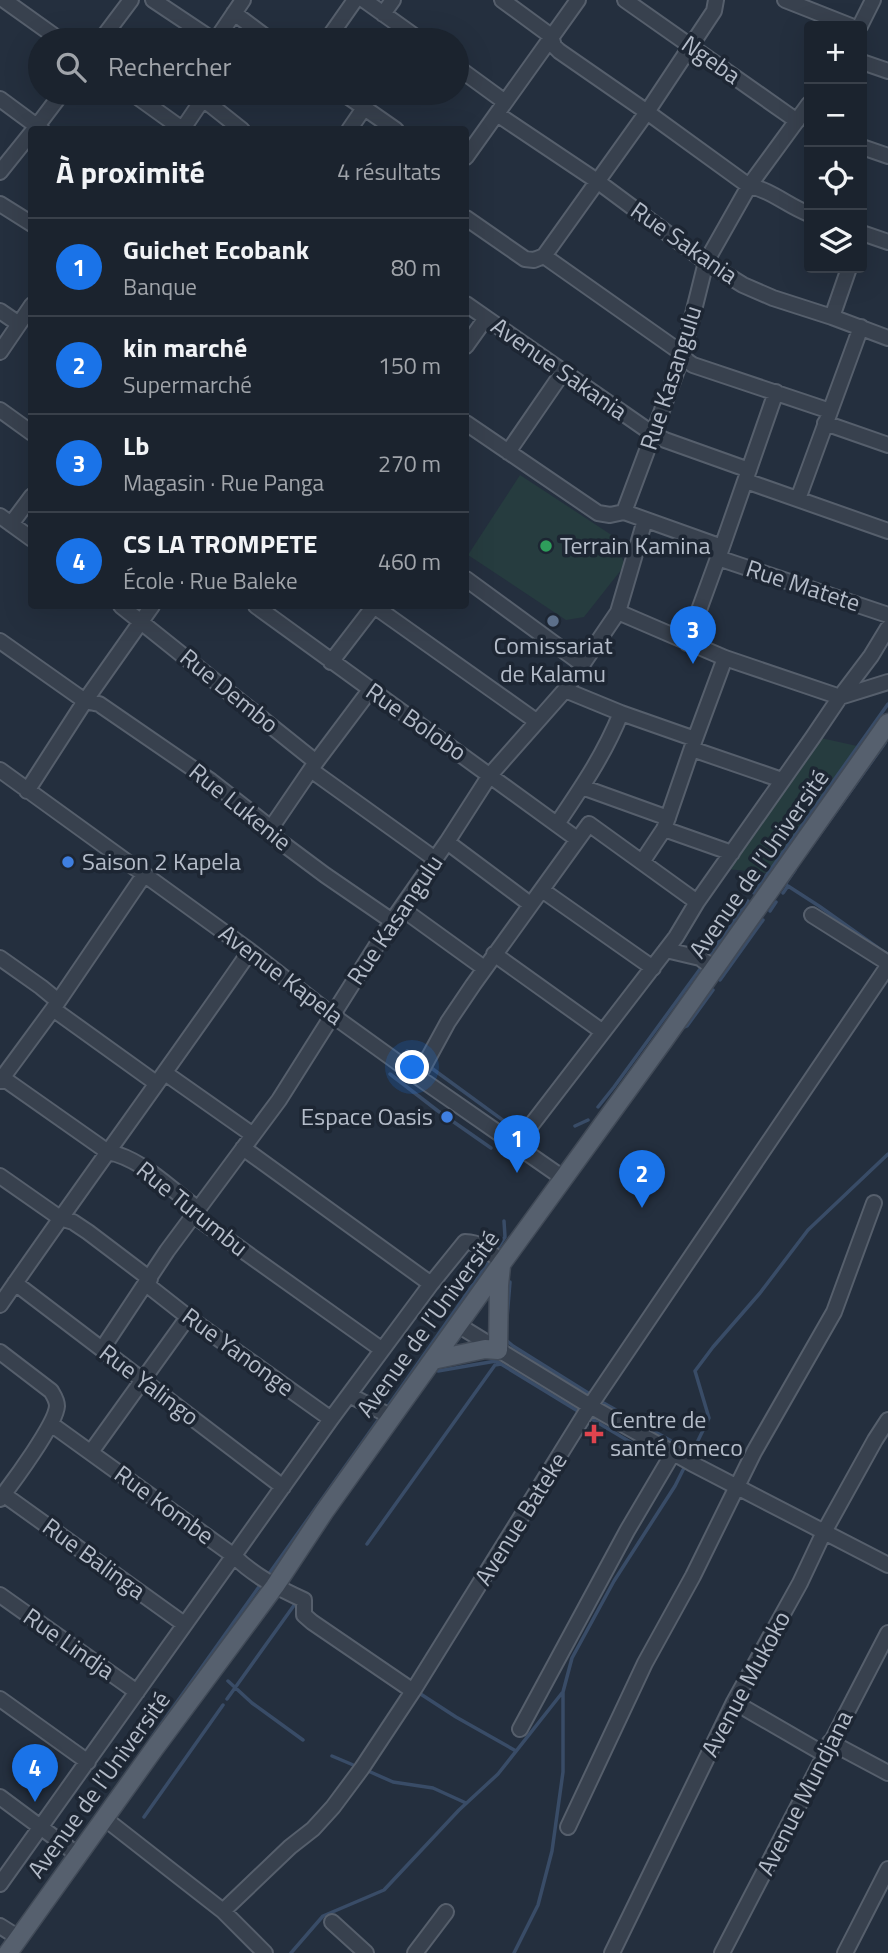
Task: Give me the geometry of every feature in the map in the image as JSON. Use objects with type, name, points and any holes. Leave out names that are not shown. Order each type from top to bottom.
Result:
[{"type":"main road","name":"Avenue de l’Université","points":[[14,1945],[275,1586],[324,1512],[715,969],[888,723]]},
{"type":"main road","points":[[433,1360],[485,1349],[498,1350],[502,1263]]},
{"type":"street","points":[[4,0],[43,28]]},
{"type":"street","points":[[110,28],[131,0]]},
{"type":"street","points":[[153,0],[196,28]]},
{"type":"street","points":[[223,28],[243,0]]},
{"type":"street","points":[[335,28],[355,0]]},
{"type":"street","points":[[364,0],[403,28]]},
{"type":"street","points":[[383,14],[393,0]]},
{"type":"street","points":[[502,0],[551,36],[559,51],[749,186],[759,188],[804,212]]},
{"type":"street","points":[[469,153],[578,0]]},
{"type":"street","name":"Ngeba","points":[[625,0],[802,120]]},
{"type":"street","points":[[469,220],[525,259],[534,260],[544,256],[648,112],[714,11],[716,0]]},
{"type":"street","points":[[785,0],[838,21]]},
{"type":"street","points":[[862,21],[873,0]]},
{"type":"street","points":[[234,13],[253,28]]},
{"type":"street","points":[[867,64],[888,71]]},
{"type":"street","name":"Rue Sakania","points":[[469,78],[501,108],[706,262],[755,290],[888,338]]},
{"type":"street","points":[[0,99],[32,126]]},
{"type":"street","points":[[38,126],[53,105]]},
{"type":"street","points":[[148,105],[177,126]]},
{"type":"street","points":[[185,126],[199,105]]},
{"type":"street","points":[[215,105],[238,126]]},
{"type":"street","points":[[361,105],[390,126]]},
{"type":"street","points":[[352,126],[365,108]]},
{"type":"street","name":"Rue Kasangulu","points":[[624,512],[684,354],[706,262],[749,186],[802,120]]},
{"type":"street","points":[[0,172],[28,139]]},
{"type":"street","points":[[867,149],[888,156]]},
{"type":"street","points":[[0,204],[28,222]]},
{"type":"street","points":[[867,235],[888,242]]},
{"type":"street","points":[[544,256],[684,354],[687,361],[693,365],[776,392],[888,445]]},
{"type":"street","points":[[832,317],[847,273]]},
{"type":"street","name":"Avenue Sakania","points":[[469,306],[653,434],[797,499],[888,531]]},
{"type":"street","points":[[0,311],[19,324]]},
{"type":"street","points":[[0,352],[28,311]]},
{"type":"street","points":[[469,342],[486,318]]},
{"type":"street","points":[[797,499],[861,327]]},
{"type":"street","points":[[508,452],[564,372]]},
{"type":"street","points":[[687,643],[776,392]]},
{"type":"street","points":[[0,410],[28,430]]},
{"type":"street","name":"Rue Matete","points":[[469,425],[598,513],[610,515],[624,512],[720,552],[888,615]]},
{"type":"street","points":[[28,500],[6,520],[28,536]]},
{"type":"street","name":"Rue Kasangulu","points":[[102,1349],[167,1251],[279,1100],[392,921],[490,775],[565,690],[618,612],[645,520]]},
{"type":"street","points":[[469,581],[582,664]]},
{"type":"street","name":"Rue Dembo","points":[[125,609],[313,766],[435,859]]},
{"type":"street","points":[[27,791],[85,701],[150,609]]},
{"type":"street","name":"Rue Bolobo","points":[[260,609],[578,839]]},
{"type":"street","points":[[331,662],[372,609]]},
{"type":"street","points":[[378,609],[536,721]]},
{"type":"street","points":[[618,612],[725,658],[840,696],[888,682]]},
{"type":"street","points":[[516,1145],[666,950],[888,628]]},
{"type":"street","name":"Rue Lukenie","points":[[0,641],[85,701],[99,704],[211,781],[271,828],[274,836],[392,921]]},
{"type":"street","points":[[642,862],[666,824],[725,658]]},
{"type":"street","points":[[271,828],[370,690]]},
{"type":"street","points":[[565,690],[782,780]]},
{"type":"street","points":[[556,824],[609,742],[621,713]]},
{"type":"street","name":"Avenue Kapela","points":[[1,772],[250,951],[332,1015],[563,1178]]},
{"type":"street","points":[[582,787],[732,853]]},
{"type":"street","points":[[418,1077],[447,1022],[589,824],[697,902]]},
{"type":"street","points":[[447,842],[530,904]]},
{"type":"street","points":[[1,1078],[55,1005],[144,875]]},
{"type":"street","points":[[542,890],[653,968]]},
{"type":"street","points":[[401,908],[484,968]]},
{"type":"street","points":[[812,915],[888,964]]},
{"type":"street","points":[[666,950],[700,958],[715,969]]},
{"type":"street","points":[[0,1305],[250,951]]},
{"type":"street","points":[[494,954],[603,1032]]},
{"type":"street","points":[[0,958],[41,986],[55,1005],[161,1078],[253,1135]]},
{"type":"street","name":"Avenue Bateke","points":[[223,1912],[313,1829],[362,1768],[413,1691],[590,1406],[888,964]]},
{"type":"street","name":"Rue Turumbu","points":[[1,1078],[108,1152],[121,1154],[134,1162],[193,1205],[193,1215],[381,1349]]},
{"type":"street","points":[[243,1148],[431,1284]]},
{"type":"street","name":"Rue Yanonge","points":[[0,1177],[60,1218],[73,1222],[88,1232],[188,1317],[331,1419]]},
{"type":"street","points":[[569,1827],[646,1663],[754,1452],[834,1312],[874,1203]]},
{"type":"street","points":[[0,1884],[381,1349],[431,1284],[465,1242],[475,1242],[485,1247],[502,1263]]},
{"type":"street","name":"Rue Yalingo","points":[[15,1283],[283,1487]]},
{"type":"street","points":[[91,1452],[188,1317]]},
{"type":"street","points":[[458,1325],[590,1406],[681,1457],[888,1565]]},
{"type":"street","points":[[0,1352],[51,1391],[57,1399],[57,1408],[51,1424],[3,1491]]},
{"type":"street","points":[[349,1395],[392,1417]]},
{"type":"street","name":"Avenue Mukoko","points":[[612,1953],[734,1702],[800,1584],[824,1532],[888,1420]]},
{"type":"street","name":"Rue Kombe","points":[[51,1424],[234,1556],[246,1568],[304,1600],[304,1615],[312,1622],[413,1691]]},
{"type":"street","points":[[520,1729],[627,1531],[681,1457]]},
{"type":"street","name":"Rue Balinga","points":[[3,1491],[184,1624]]},
{"type":"street","name":"Rue Lindja","points":[[0,1595],[137,1692]]},
{"type":"street","name":"Avenue Mundjana","points":[[722,1953],[888,1633]]},
{"type":"street","points":[[0,1699],[88,1762]]},
{"type":"street","points":[[734,1702],[827,1748],[888,1773]]},
{"type":"street","points":[[0,1797],[78,1855]]},
{"type":"street","points":[[104,1818],[223,1912],[265,1953]]},
{"type":"street","points":[[845,1953],[888,1869]]},
{"type":"street","points":[[415,1953],[446,1912]]},
{"type":"street","points":[[332,1922],[366,1953]]},
{"type":"street","points":[[0,1926],[14,1945]]},
{"type":"green space","name":"Terrain Kamina","points":[[520,475],[613,536],[625,565],[584,617],[566,620],[469,553]]},
{"type":"green space","points":[[821,738],[857,746],[767,873],[727,869]]},
{"type":"waterway","points":[[754,893],[888,704]]},
{"type":"waterway","points":[[805,855],[885,743]]},
{"type":"waterway","points":[[787,886],[786,883],[795,870]]},
{"type":"waterway","points":[[783,893],[788,886],[888,955]]},
{"type":"waterway","points":[[707,959],[748,901]]},
{"type":"waterway","points":[[770,911],[776,902]]},
{"type":"waterway","points":[[720,980],[763,920]]},
{"type":"waterway","points":[[598,1107],[703,965]]},
{"type":"waterway","points":[[680,1029],[687,1026],[713,990]]},
{"type":"waterway","points":[[407,1051],[423,1062]]},
{"type":"waterway","points":[[430,1067],[515,1129]]},
{"type":"waterway","points":[[390,1074],[491,1148]]},
{"type":"waterway","points":[[575,1126],[588,1120]]},
{"type":"waterway","points":[[690,1457],[709,1418],[695,1371],[808,1230],[888,1154]]},
{"type":"waterway","points":[[496,1251],[505,1237],[504,1221]]},
{"type":"waterway","points":[[386,1409],[491,1259]]},
{"type":"waterway","points":[[507,1318],[510,1282]]},
{"type":"waterway","points":[[506,1336],[506,1340],[513,1346],[593,1396]]},
{"type":"waterway","points":[[438,1371],[496,1361],[581,1413]]},
{"type":"waterway","points":[[367,1544],[495,1365],[501,1364]]},
{"type":"waterway","points":[[600,1401],[691,1452]]},
{"type":"waterway","points":[[266,1578],[381,1416]]},
{"type":"waterway","points":[[590,1418],[664,1460]]},
{"type":"waterway","points":[[514,1953],[538,1905],[552,1851],[563,1772],[563,1692],[572,1658],[614,1581],[675,1486],[686,1464]]},
{"type":"waterway","points":[[152,1737],[261,1584]]},
{"type":"waterway","points":[[227,1699],[295,1604]]},
{"type":"waterway","points":[[228,1681],[252,1703],[303,1740]]},
{"type":"waterway","points":[[416,1691],[516,1751]]},
{"type":"waterway","points":[[291,1953],[323,1916],[384,1890],[459,1810],[498,1774],[562,1693]]},
{"type":"waterway","points":[[144,1817],[223,1705]]},
{"type":"waterway","points":[[332,1756],[358,1767]]},
{"type":"waterway","points":[[366,1770],[393,1782],[433,1788],[466,1803]]},
{"type":"place","name":"Terrain Kamina","points":[[546,546]]},
{"type":"place","name":"Comissariat de Kalamu","points":[[553,621]]},
{"type":"place","name":"Lb","points":[[693,664]]},
{"type":"place","name":"Saison 2 Kapela","points":[[68,862]]},
{"type":"place","name":"Espace Oasis","points":[[447,1117]]},
{"type":"place","name":"Guichet Ecobank","points":[[517,1173]]},
{"type":"place","name":"kin marché","points":[[642,1208]]},
{"type":"place","name":"Centre de santé Omeco","points":[[594,1434]]},
{"type":"place","name":"CS LA TROMPETE","points":[[35,1802]]}]
